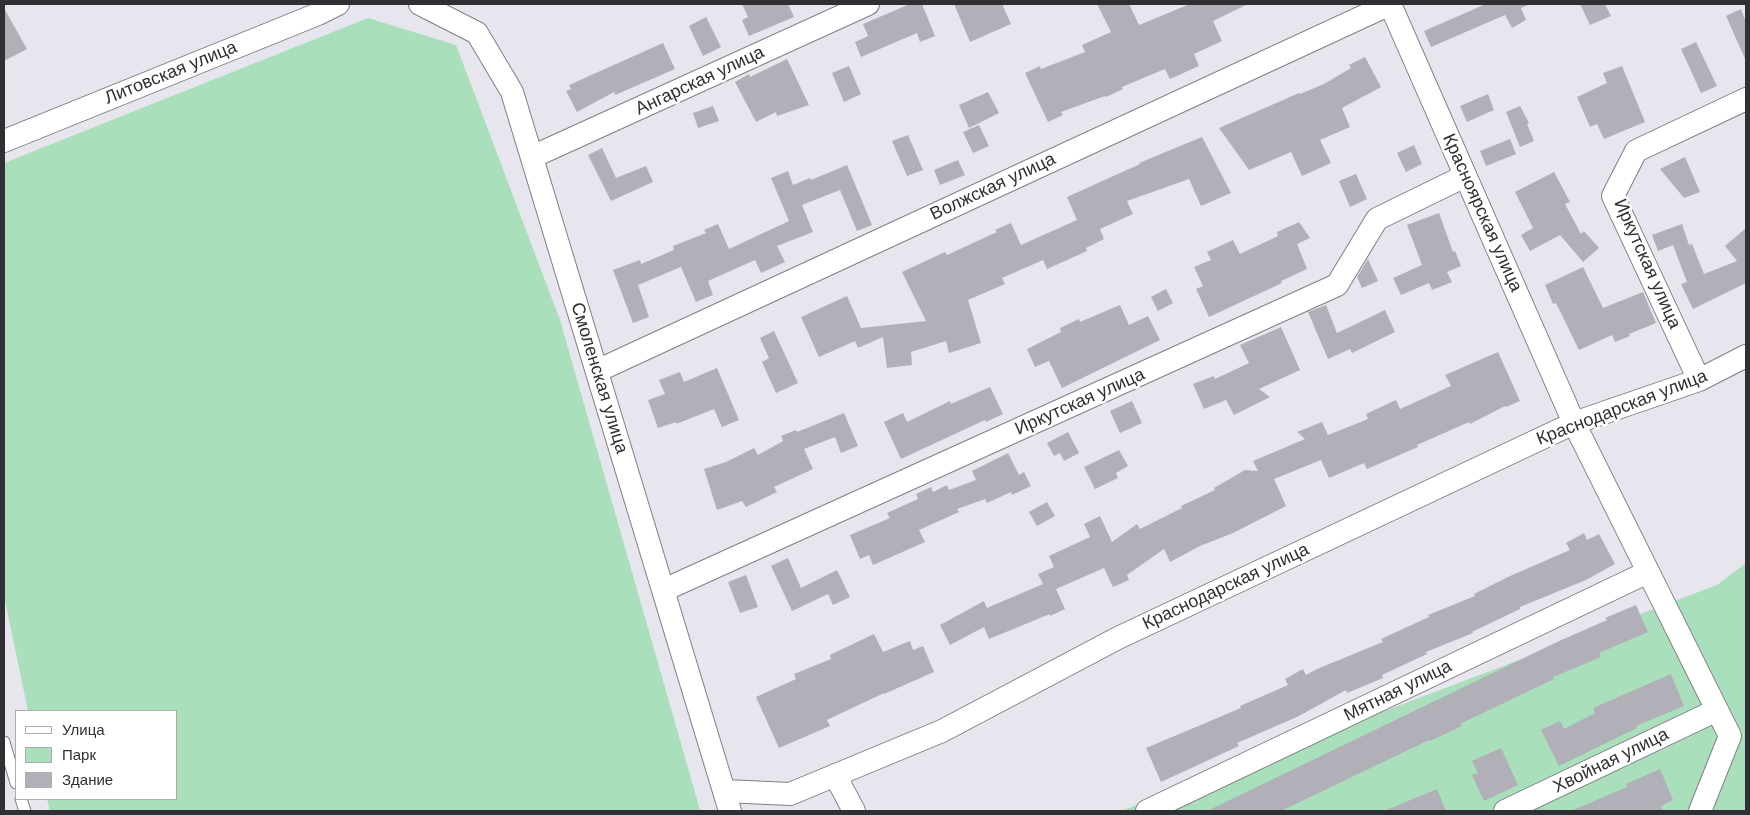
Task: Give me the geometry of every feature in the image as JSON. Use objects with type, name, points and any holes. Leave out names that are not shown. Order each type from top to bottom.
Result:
[{"type":"street","name":"Литовская улица","points":[[4,141],[316,9],[338,4]]},
{"type":"street","points":[[316,9],[349,4]]},
{"type":"street","name":"Смоленская улица","points":[[420,4],[477,33],[512,92],[727,801]]},
{"type":"street","name":"Ангарская улица","points":[[532,157],[868,4]]},
{"type":"street","name":"Красноярская улица","points":[[1390,4],[1574,423],[1730,736],[1700,811]]},
{"type":"street","name":"Волжская улица","points":[[597,371],[1390,4]]},
{"type":"street","name":"Иркутская улица","points":[[1699,380],[1614,196],[1636,151],[1746,99]]},
{"type":"street","name":"Иркутская улица","points":[[664,590],[1337,286],[1377,219],[1465,176]]},
{"type":"street","name":"Краснодарская улица","points":[[727,801],[790,794],[942,731],[1118,638],[1574,423],[1699,380],[1746,356]]},
{"type":"street","name":"Мятная улица","points":[[1148,811],[1648,572]]},
{"type":"street","name":"Хвойная улица","points":[[1505,811],[1717,710]]},
{"type":"street","points":[[836,775],[854,811]]},
{"type":"lane","points":[[4,742],[15,780]]},
{"type":"green space","points":[[368,18],[456,45],[560,320],[700,810],[702,811],[50,811],[47,800],[178,800],[178,710],[28,710],[4,596],[4,163]]},
{"type":"green space","points":[[1746,563],[1746,811],[1121,811],[1717,585]]},
{"type":"building","points":[[742,4],[788,4],[794,17],[749,36],[742,20],[748,17]]},
{"type":"building","points":[[910,4],[922,4],[935,36],[920,42],[917,33],[861,57],[855,42],[868,36],[863,24]]},
{"type":"building","points":[[954,4],[1002,4],[1011,24],[970,42]]},
{"type":"building","points":[[1097,4],[1129,4],[1139,25],[1190,4],[1248,4],[1213,21],[1222,41],[1194,54],[1199,66],[1170,79],[1165,69],[1122,87],[1123,89],[1106,97],[1061,112],[1063,115],[1048,122],[1025,73],[1040,66],[1041,69],[1085,52],[1082,45],[1111,32]]},
{"type":"building","points":[[1486,4],[1530,4],[1521,8],[1526,20],[1512,28],[1505,15],[1431,47],[1424,31]]},
{"type":"building","points":[[1580,4],[1605,4],[1611,16],[1590,25]]},
{"type":"building","points":[[4,8],[27,49],[4,61]]},
{"type":"building","points":[[1741,9],[1746,22],[1746,61],[1726,16]]},
{"type":"building","points":[[706,17],[721,47],[703,56],[689,26]]},
{"type":"building","points":[[1696,42],[1717,86],[1701,93],[1681,49]]},
{"type":"building","points":[[663,43],[675,69],[615,95],[614,92],[577,112],[566,91],[571,89],[569,85]]},
{"type":"building","points":[[1365,57],[1381,87],[1342,108],[1350,127],[1320,140],[1331,163],[1302,176],[1291,152],[1249,170],[1219,128],[1324,84],[1351,68],[1349,65]]},
{"type":"building","points":[[787,59],[809,105],[777,116],[776,112],[756,122],[735,82],[749,74],[750,77]]},
{"type":"building","points":[[849,66],[861,94],[844,102],[832,73]]},
{"type":"building","points":[[1622,66],[1645,122],[1604,139],[1597,124],[1590,127],[1577,97],[1607,83],[1603,73]]},
{"type":"building","points":[[988,92],[999,113],[969,128],[959,105]]},
{"type":"building","points":[[1488,94],[1494,110],[1467,122],[1460,106]]},
{"type":"building","points":[[713,106],[719,121],[698,128],[693,113]]},
{"type":"building","points":[[1520,106],[1529,123],[1527,124],[1534,141],[1520,147],[1506,112]]},
{"type":"building","points":[[979,125],[989,146],[973,153],[963,132]]},
{"type":"building","points":[[908,135],[923,170],[907,176],[892,141]]},
{"type":"building","points":[[1202,137],[1231,193],[1201,206],[1189,179],[1127,201],[1133,214],[1100,229],[1104,239],[1086,248],[1087,251],[1047,269],[1043,260],[1002,278],[1005,284],[968,300],[981,343],[949,353],[946,341],[911,352],[912,365],[887,368],[883,337],[858,348],[855,341],[819,357],[801,317],[847,296],[861,328],[926,321],[902,272],[945,252],[947,255],[997,232],[995,230],[1011,223],[1021,245],[1077,220],[1067,197],[1139,163]]},
{"type":"building","points":[[1510,139],[1516,154],[1486,166],[1480,151]]},
{"type":"building","points":[[1414,145],[1422,164],[1406,172],[1397,153]]},
{"type":"building","points":[[602,148],[616,178],[646,166],[653,182],[611,201],[588,155]]},
{"type":"building","points":[[1685,157],[1700,192],[1684,198],[1660,169]]},
{"type":"building","points":[[958,160],[965,175],[940,185],[934,170]]},
{"type":"building","points":[[847,165],[872,225],[857,231],[840,190],[802,205],[813,232],[777,246],[785,262],[761,273],[755,260],[708,281],[713,295],[696,302],[681,267],[638,285],[649,317],[633,323],[613,270],[640,260],[641,264],[674,250],[673,246],[706,233],[704,230],[718,224],[729,249],[789,221],[771,178],[788,171],[793,185],[810,178],[811,180]]},
{"type":"building","points":[[1554,172],[1570,202],[1565,204],[1581,234],[1584,231],[1599,248],[1583,262],[1560,235],[1530,251],[1521,235],[1533,228],[1515,192]]},
{"type":"building","points":[[1356,174],[1367,199],[1350,207],[1339,181]]},
{"type":"building","points":[[1439,213],[1453,252],[1455,251],[1461,266],[1447,272],[1452,282],[1432,290],[1429,283],[1401,295],[1393,278],[1422,265],[1407,225]]},
{"type":"building","points":[[1299,222],[1310,238],[1297,244],[1307,269],[1281,281],[1282,283],[1209,317],[1196,289],[1203,286],[1194,267],[1211,260],[1207,252],[1233,240],[1240,254],[1278,236],[1277,232]]},
{"type":"building","points":[[1682,224],[1689,245],[1692,244],[1704,274],[1737,261],[1725,246],[1746,228],[1746,283],[1693,309],[1681,284],[1687,282],[1673,245],[1658,251],[1652,235]]},
{"type":"building","points":[[1368,259],[1378,281],[1362,288],[1357,277]]},
{"type":"building","points":[[1583,267],[1603,308],[1643,292],[1656,323],[1615,342],[1612,335],[1579,350],[1556,303],[1553,304],[1545,285]]},
{"type":"building","points":[[1166,289],[1173,303],[1158,311],[1151,297]]},
{"type":"building","points":[[1120,305],[1129,325],[1148,316],[1160,340],[1062,388],[1049,361],[1035,367],[1027,349],[1061,332],[1060,328],[1079,319],[1080,322]]},
{"type":"building","points":[[1326,305],[1337,333],[1385,310],[1395,332],[1352,353],[1350,349],[1328,359],[1308,312]]},
{"type":"building","points":[[1281,327],[1300,370],[1259,389],[1270,397],[1234,415],[1226,400],[1204,409],[1193,384],[1214,376],[1215,379],[1249,363],[1240,345]]},
{"type":"building","points":[[774,331],[798,383],[776,393],[762,362],[769,358],[760,338]]},
{"type":"building","points":[[1498,352],[1520,401],[1505,406],[1470,424],[1469,422],[1417,445],[1418,447],[1367,469],[1364,463],[1329,478],[1321,460],[1274,479],[1286,506],[1170,562],[1164,549],[1127,575],[1129,580],[1113,587],[1104,568],[1056,589],[1065,609],[989,639],[984,627],[950,645],[940,625],[984,601],[987,608],[1043,584],[1038,574],[1054,567],[1049,556],[1090,537],[1084,524],[1100,516],[1112,542],[1137,524],[1140,529],[1182,508],[1181,506],[1215,490],[1214,488],[1245,470],[1258,471],[1253,461],[1305,439],[1297,432],[1322,422],[1328,435],[1368,419],[1366,414],[1396,400],[1400,409],[1451,386],[1445,375]]},
{"type":"building","points":[[717,368],[739,420],[722,427],[714,409],[676,424],[676,422],[658,428],[648,400],[665,394],[659,380],[680,372],[684,382]]},
{"type":"building","points":[[990,387],[1003,414],[986,422],[985,420],[901,459],[884,422],[903,413],[907,422],[950,401],[951,404]]},
{"type":"building","points":[[1132,401],[1142,423],[1120,433],[1110,411]]},
{"type":"building","points":[[844,413],[858,446],[841,453],[835,437],[804,449],[813,469],[774,487],[777,492],[746,507],[742,501],[717,510],[704,469],[726,462],[754,448],[758,455],[783,441],[781,436],[796,430],[797,432]]},
{"type":"building","points":[[1068,432],[1079,453],[1064,461],[1060,453],[1054,456],[1047,443]]},
{"type":"building","points":[[1119,450],[1128,466],[1116,473],[1118,478],[1095,489],[1084,467]]},
{"type":"building","points":[[1008,453],[1019,475],[1024,472],[1031,486],[1012,495],[1011,492],[987,503],[985,499],[957,509],[959,512],[919,530],[925,542],[873,565],[869,555],[860,559],[850,535],[890,518],[887,513],[918,499],[916,494],[931,487],[933,492],[947,485],[949,490],[976,480],[972,471]]},
{"type":"building","points":[[1047,502],[1055,516],[1037,526],[1029,512]]},
{"type":"building","points":[[1584,533],[1587,540],[1599,534],[1615,564],[1586,580],[1520,607],[1520,609],[1473,633],[1426,652],[1427,654],[1382,675],[1383,678],[1347,693],[1346,690],[1297,717],[1237,743],[1239,746],[1161,782],[1146,748],[1241,708],[1240,706],[1288,685],[1285,679],[1303,669],[1306,675],[1383,642],[1381,639],[1429,617],[1428,615],[1475,596],[1474,594],[1510,576],[1570,550],[1566,543]]},
{"type":"building","points":[[788,558],[801,588],[837,570],[850,597],[833,605],[828,594],[792,611],[771,566]]},
{"type":"building","points":[[746,575],[758,607],[740,613],[728,582]]},
{"type":"building","points":[[1636,605],[1648,632],[1599,653],[1601,657],[1553,677],[1554,679],[1460,724],[1462,726],[1281,811],[1207,811],[1557,642],[1607,620],[1605,618]]},
{"type":"building","points":[[874,634],[883,652],[910,641],[913,650],[923,646],[934,672],[827,720],[830,726],[779,748],[756,697],[796,679],[794,674],[831,659],[830,655]]},
{"type":"building","points":[[1671,674],[1684,706],[1636,726],[1637,728],[1559,766],[1541,730],[1560,721],[1564,729],[1595,713],[1593,708]]},
{"type":"building","points":[[1501,748],[1518,785],[1484,801],[1472,775],[1478,773],[1472,761]]},
{"type":"building","points":[[1660,769],[1673,800],[1661,806],[1663,811],[1571,811],[1627,787],[1626,784]]},
{"type":"building","points":[[1437,789],[1446,811],[1384,811]]}]
